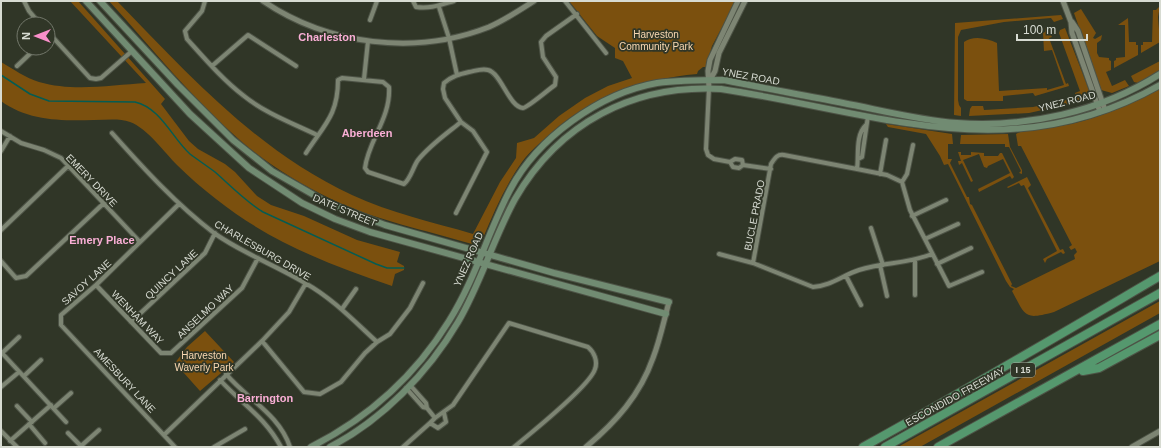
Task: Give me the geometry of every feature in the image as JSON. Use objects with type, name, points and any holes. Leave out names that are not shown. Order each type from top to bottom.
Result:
[{"type":"highway","points":[[863,447],[1020,356],[1057,337],[1160,276]]},
{"type":"highway","name":"ESCONDIDO FREEWAY","points":[[885,447],[1160,293]]},
{"type":"highway","points":[[938,447],[1160,324]]},
{"type":"highway","points":[[1074,373],[1100,368],[1160,335]]},
{"type":"main road","name":"DATE STREET","points":[[86,1],[190,114],[231,153],[249,168],[283,191],[319,211],[349,225],[486,265],[666,314]]},
{"type":"main road","name":"DATE STREET","points":[[100,1],[209,116],[238,144],[272,171],[326,202],[385,225],[490,255],[670,302]]},
{"type":"main road","name":"YNEZ ROAD","points":[[311,447],[350,425],[374,407],[402,382],[428,351],[455,311],[511,189],[536,154],[566,126],[604,102],[637,89],[673,81],[724,80],[895,113],[956,122],[990,123],[1049,117],[1100,104],[1135,89],[1160,74]]},
{"type":"main road","name":"YNEZ ROAD","points":[[330,447],[368,422],[408,387],[448,338],[468,304],[514,201],[530,176],[547,154],[570,133],[595,116],[623,102],[653,93],[675,89],[709,88],[739,91],[868,116],[941,128],[1002,131],[1055,124],[1103,111],[1160,85]]},
{"type":"main road","points":[[868,116],[871,112],[891,115],[895,113]]},
{"type":"main road","points":[[408,387],[407,381],[427,359],[428,351]]},
{"type":"street","points":[[24,1],[33,16]]},
{"type":"street","points":[[205,1],[202,10],[185,31],[185,35],[212,66],[244,97],[284,121],[317,135]]},
{"type":"street","points":[[263,1],[294,20],[329,34],[368,41],[416,42],[449,38],[489,27],[534,1]]},
{"type":"street","points":[[370,20],[378,1]]},
{"type":"street","points":[[413,1],[416,7],[439,7],[454,1]]},
{"type":"street","points":[[565,1],[577,14],[606,53]]},
{"type":"street","points":[[709,88],[710,80],[708,71],[714,50],[738,1]]},
{"type":"street","points":[[710,80],[715,71],[719,53],[745,1]]},
{"type":"street","points":[[1063,1],[1071,22],[1078,31],[1103,111]]},
{"type":"street","points":[[439,7],[449,38],[457,75]]},
{"type":"street","points":[[456,213],[488,152],[473,131],[461,122],[445,98],[443,89],[444,83],[457,75],[480,70],[489,70],[494,74],[516,104],[522,108],[528,106],[555,85],[556,77],[543,57],[541,42],[546,36],[577,14]]},
{"type":"street","points":[[212,66],[248,35],[296,66]]},
{"type":"street","points":[[364,79],[368,41]]},
{"type":"street","points":[[56,42],[90,78],[96,79],[101,78],[132,51]]},
{"type":"street","points":[[17,66],[28,56]]},
{"type":"street","points":[[306,153],[317,135],[327,125],[336,101],[338,80],[342,78],[382,82],[389,87],[390,96],[387,107],[380,129],[366,158],[365,168],[368,172],[397,183],[404,184],[408,180],[419,159],[429,148],[461,122]]},
{"type":"street","name":"BUCLE PRADO","points":[[709,88],[706,149],[708,155],[714,159],[730,162],[735,159],[742,160],[743,165],[771,169]]},
{"type":"street","points":[[860,151],[865,141],[868,116]]},
{"type":"street","points":[[857,169],[858,159],[862,157],[860,151],[860,140],[863,128],[866,124]]},
{"type":"street","name":"EMERY DRIVE","points":[[1,131],[21,143],[44,150],[68,166],[140,242]]},
{"type":"street","name":"CHARLESBURG DRIVE","points":[[112,133],[148,174],[179,204],[215,233],[258,258],[306,283],[342,310],[377,342]]},
{"type":"street","points":[[1,151],[10,136]]},
{"type":"street","points":[[860,140],[865,141]]},
{"type":"street","points":[[880,174],[886,140]]},
{"type":"street","points":[[913,145],[907,174],[902,182],[912,216],[937,264],[949,286],[982,272]]},
{"type":"street","name":"BUCLE PRADO","points":[[753,263],[771,169],[775,157],[779,154],[880,174],[902,182]]},
{"type":"street","points":[[1,230],[68,166]]},
{"type":"street","points":[[912,216],[946,200]]},
{"type":"street","points":[[1,262],[16,278],[26,276],[104,203]]},
{"type":"street","name":"SAVOY LANE","points":[[61,325],[61,315],[96,285],[179,204]]},
{"type":"street","points":[[925,239],[958,224]]},
{"type":"street","points":[[871,228],[881,265],[887,296]]},
{"type":"street","name":"QUINCY LANE","points":[[131,322],[205,253],[215,233]]},
{"type":"street","points":[[937,264],[971,248]]},
{"type":"street","name":"BUCLE PRADO","points":[[719,254],[753,263],[813,287],[822,287],[858,270],[881,265],[915,261],[932,254]]},
{"type":"street","name":"ANSELMO WAY","points":[[171,353],[242,288],[258,258]]},
{"type":"street","points":[[915,261],[915,295]]},
{"type":"street","points":[[846,276],[861,305]]},
{"type":"street","points":[[165,434],[226,374],[262,342],[289,312],[306,283]]},
{"type":"street","points":[[262,342],[304,392],[320,394],[341,382],[377,342],[390,334],[410,308],[423,283]]},
{"type":"street","name":"WENHAM WAY","points":[[96,285],[161,353],[171,353]]},
{"type":"street","points":[[342,310],[356,289]]},
{"type":"street","points":[[586,447],[623,412],[641,385],[654,357],[670,302]]},
{"type":"street","points":[[403,447],[453,405],[509,323],[588,347],[594,354],[596,364],[595,370],[590,378],[580,390],[514,447]]},
{"type":"street","name":"AMESBURY LANE","points":[[61,325],[165,434],[175,447]]},
{"type":"street","points":[[19,337],[1,353],[66,422]]},
{"type":"street","points":[[24,376],[41,360]]},
{"type":"street","points":[[1,387],[20,372]]},
{"type":"street","points":[[226,374],[272,416],[283,432],[290,447]]},
{"type":"street","points":[[220,380],[271,429],[281,447]]},
{"type":"street","points":[[408,387],[423,407],[427,408],[436,418]]},
{"type":"street","points":[[12,444],[30,423],[71,393]]},
{"type":"street","points":[[17,406],[45,443]]},
{"type":"street","points":[[430,423],[434,428],[441,426],[446,422],[444,412]]},
{"type":"street","points":[[214,447],[245,429]]},
{"type":"street","points":[[68,433],[82,447],[99,430]]},
{"type":"street","points":[[1,431],[12,444],[17,447]]},
{"type":"street","points":[[1132,447],[1160,431]]},
{"type":"green space","points":[[70,1],[78,1],[165,99],[161,104],[189,141],[198,149],[225,164],[235,172],[257,196],[271,205],[304,216],[357,240],[400,252],[397,262],[404,266],[404,270],[395,274],[392,286],[322,260],[257,228],[201,187],[177,165],[149,135],[130,122],[117,120],[58,120],[22,113],[1,101],[1,62],[39,82],[65,87],[92,87],[146,83]]},
{"type":"green space","name":"Harveston Community Park","points":[[109,1],[117,1],[198,83],[226,109],[285,157],[318,177],[366,201],[396,212],[473,234],[500,182],[516,158],[517,143],[534,138],[559,116],[585,98],[608,86],[632,78],[623,61],[615,58],[615,48],[597,36],[569,1],[736,1],[712,46],[706,67],[703,67],[697,74],[677,76],[637,85],[600,100],[583,109],[566,121],[525,158],[510,180],[483,238],[473,240],[472,244],[365,213],[307,187],[274,166],[242,142],[207,109]]},
{"type":"green space","points":[[1160,6],[1158,17],[1160,42],[1141,53],[1141,45],[1143,45],[1143,42],[1152,42],[1153,10],[1156,10]]},
{"type":"green space","points":[[1081,9],[1096,33],[1093,38],[1095,39],[1102,35],[1101,40],[1097,43],[1097,53],[1099,57],[1109,58],[1111,61],[1111,70],[1106,72],[1112,86],[1125,80],[1129,86],[1112,93],[1101,90],[1074,13]]},
{"type":"green space","points":[[1061,15],[1063,19],[1054,22],[1051,18],[1004,22],[961,30],[958,37],[958,100],[961,108],[961,116],[954,115],[955,23]]},
{"type":"green space","points":[[1128,18],[1129,42],[1136,42],[1136,45],[1138,45],[1138,55],[1114,68],[1114,61],[1116,58],[1125,57],[1125,25],[1118,25]]},
{"type":"green space","points":[[1046,27],[1052,37],[1049,38],[1066,84],[1068,83],[1069,86],[1035,96],[1033,93],[1003,96],[1003,101],[967,101],[964,99],[964,42],[972,38],[985,39],[997,43],[999,91],[1047,88],[1047,90],[1064,85],[1052,50],[1044,51],[1043,33],[1045,32]]},
{"type":"green space","points":[[1065,28],[1089,90],[1083,101],[1029,113],[969,116],[972,106],[983,106],[984,110],[1033,107],[1076,98],[1075,93],[1080,91],[1059,33],[1060,30]]},
{"type":"green space","points":[[1160,61],[1160,70],[1138,83],[1134,82],[1131,76]]},
{"type":"green space","points":[[1160,89],[1160,261],[1054,312],[1037,316],[1027,314],[1020,306],[1012,291],[1014,289],[1010,287],[1006,281],[948,164],[944,165],[926,134],[888,127],[886,124],[952,134],[953,144],[948,144],[948,159],[952,159],[950,163],[967,197],[969,197],[970,204],[972,205],[1012,284],[1011,286],[1016,288],[1075,259],[1074,255],[1077,252],[1075,248],[1071,250],[1069,247],[1072,245],[1021,146],[1018,146],[1016,134],[1034,129],[1071,124],[1094,118]]},
{"type":"green space","points":[[1008,134],[1010,147],[1022,170],[1022,174],[1019,173],[1021,171],[1009,147],[1005,147],[1005,144],[960,144],[961,135]]},
{"type":"green space","points":[[958,152],[961,152],[961,155],[971,155],[971,152],[984,153],[984,156],[998,156],[1002,153],[1014,177],[1012,179],[1010,176],[979,192],[978,189],[1010,173],[1003,159],[988,166],[987,168],[984,167],[979,154],[963,160],[973,181],[971,182],[962,163],[959,165],[958,161],[961,161]]},
{"type":"green space","points":[[1027,177],[1031,185],[1028,188],[1060,250],[1063,249],[1065,253],[1063,254],[1061,252],[1047,259],[1045,263],[1043,259],[1057,251],[1024,185],[1021,186],[1019,183],[1008,188],[1007,187]]},
{"type":"green space","points":[[1160,301],[1160,313],[920,447],[898,447]]},
{"type":"green space","name":"Harveston Waverly Park","points":[[205,331],[234,362],[200,391],[175,363],[187,347]]},
{"type":"waterway","points":[[1,75],[30,94],[49,101],[135,102],[144,105],[152,110],[166,124],[190,154],[215,172],[256,208],[376,264],[387,268],[404,268]]},
{"type":"district","name":"Charleston","points":[[327,37]]},
{"type":"district","name":"Aberdeen","points":[[367,133]]},
{"type":"district","name":"Emery Place","points":[[102,240]]},
{"type":"district","name":"Barrington","points":[[265,398]]}]
